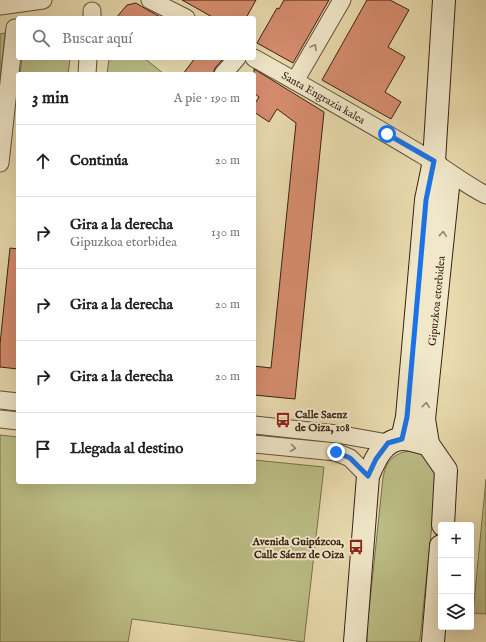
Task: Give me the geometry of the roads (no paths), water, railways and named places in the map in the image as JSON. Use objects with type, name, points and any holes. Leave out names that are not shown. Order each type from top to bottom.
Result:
[{"type":"main road","name":"Gipuzkoa etorbidea","points":[[395,441],[407,417],[426,200],[434,161],[444,0]]},
{"type":"main road","name":"Gipuzkoa etorbidea","points":[[428,444],[424,419],[448,187],[434,161]]},
{"type":"main road","points":[[355,642],[368,476],[376,459],[395,441],[428,444],[446,470],[442,522]]},
{"type":"main road","points":[[435,641],[440,558]]},
{"type":"street","points":[[0,6],[43,0]]},
{"type":"street","points":[[150,0],[182,10]]},
{"type":"street","points":[[295,80],[342,0]]},
{"type":"street","points":[[0,163],[8,112],[15,28]]},
{"type":"street","name":"Santa Engrazia kalea","points":[[256,59],[295,80],[434,161],[475,190],[486,195]]},
{"type":"street","points":[[87,72],[88,60]]},
{"type":"street","points":[[224,72],[235,60]]},
{"type":"street","points":[[0,400],[16,402]]},
{"type":"street","points":[[0,419],[16,421]]},
{"type":"street","points":[[256,425],[395,441]]},
{"type":"street","points":[[256,444],[336,452],[350,458],[368,476]]},
{"type":"place","name":"Calle Saenz de Oiza, 108","points":[[283,420]]},
{"type":"place","name":"Avenida Guipúzcoa, Calle Sáenz de Oiza","points":[[356,547]]}]
